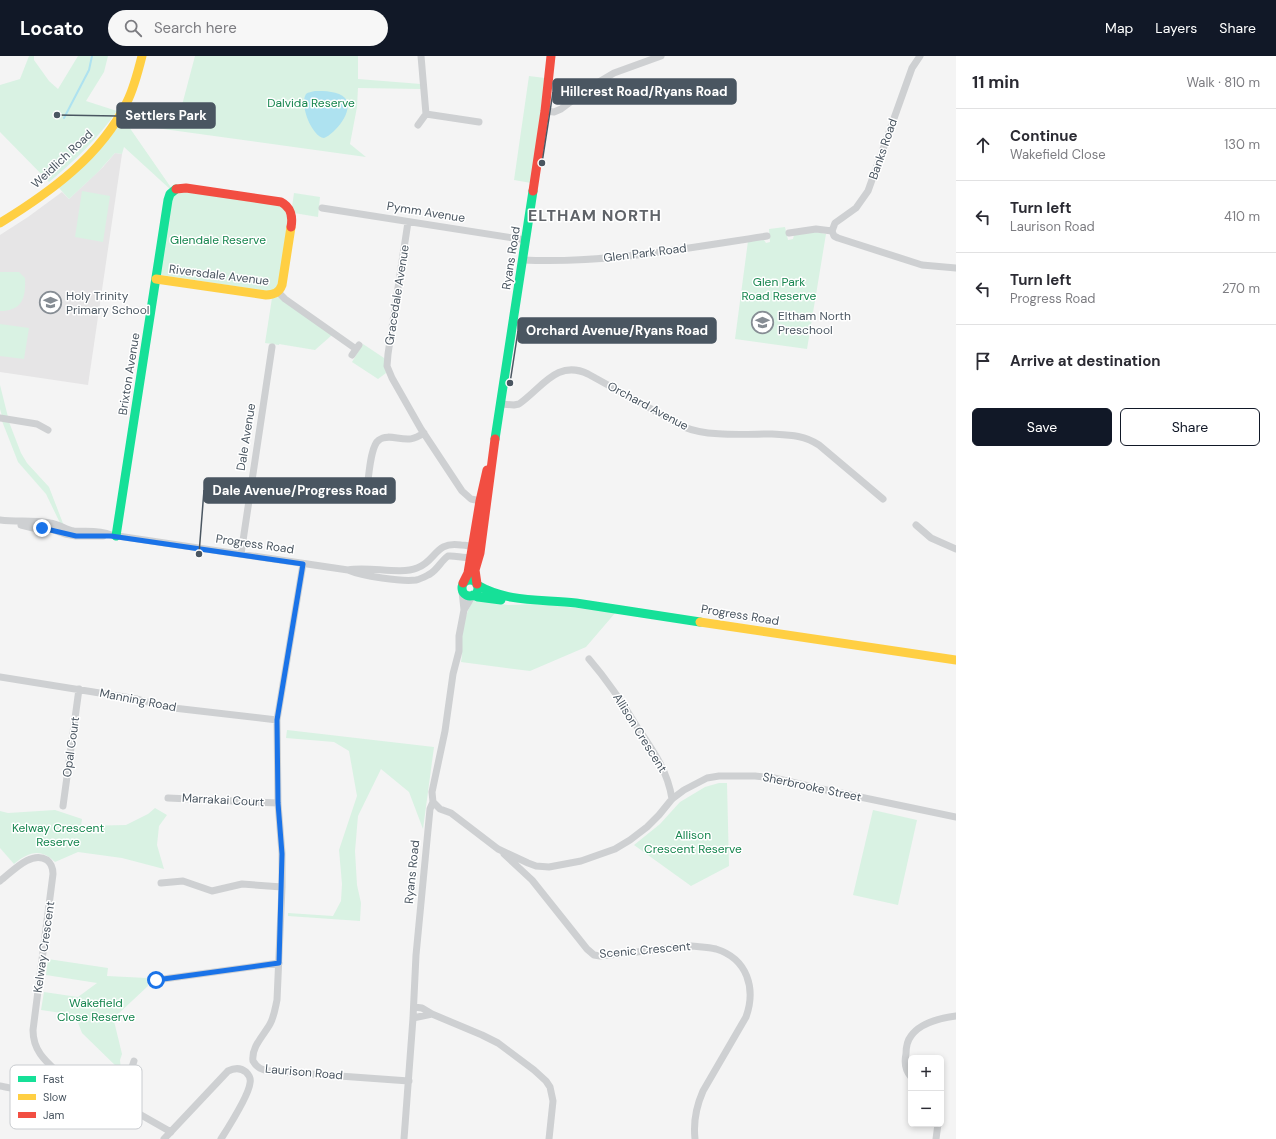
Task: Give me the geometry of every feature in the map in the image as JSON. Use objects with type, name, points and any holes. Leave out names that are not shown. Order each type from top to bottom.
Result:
[{"type":"street","name":"Weidlich Road","points":[[0,223],[54,186],[86,157],[103,138],[124,108],[135,83],[142,56]]},
{"type":"street","points":[[418,125],[426,114],[421,56]]},
{"type":"street","name":"Ryans Road","points":[[404,1139],[414,1007],[416,948],[430,808],[433,802],[432,792],[445,731],[452,678],[459,651],[459,636],[464,610],[462,587],[468,573],[472,546],[492,471],[491,464],[545,111],[551,56]]},
{"type":"street","points":[[545,111],[554,112],[561,109],[592,86],[614,73],[661,56]]},
{"type":"street","name":"Banks Road","points":[[832,231],[835,224],[856,208],[868,191],[912,68],[920,56]]},
{"type":"street","points":[[426,114],[479,122]]},
{"type":"street","name":"Brixton Avenue","points":[[114,536],[168,200],[172,192],[180,188],[186,188],[277,201],[284,203],[290,208],[292,223],[282,286],[278,292]]},
{"type":"street","name":"Pymm Avenue","points":[[322,209],[526,240]]},
{"type":"street","name":"Gracedale Avenue","points":[[408,222],[387,368],[424,433]]},
{"type":"street","points":[[789,233],[816,229],[832,231],[834,236],[838,238],[917,264],[956,268]]},
{"type":"street","name":"Glen Park Road","points":[[523,260],[573,260],[617,257],[767,236]]},
{"type":"street","name":"Riversdale Avenue","points":[[156,279],[266,295],[271,295],[278,292],[285,299],[356,350]]},
{"type":"street","name":"Dale Avenue","points":[[240,554],[272,347]]},
{"type":"street","name":"Orchard Avenue","points":[[501,404],[514,406],[519,404],[557,373],[567,369],[578,370],[684,426],[695,430],[712,433],[790,435],[810,439],[883,500]]},
{"type":"street","points":[[0,418],[34,424],[48,430]]},
{"type":"street","points":[[367,488],[373,448],[378,440],[390,437],[413,439],[424,433],[464,494],[471,499],[484,502]]},
{"type":"street","name":"Ryans Road","points":[[477,584],[475,570],[480,553],[484,502]]},
{"type":"street","name":"Progress Road","points":[[0,520],[13,522],[52,523],[73,531],[98,532],[114,536],[348,570],[361,574],[402,580],[416,580],[426,576],[435,571],[448,556],[470,558]]},
{"type":"street","points":[[915,526],[931,538],[956,549]]},
{"type":"street","name":"Progress Road","points":[[348,570],[362,568],[412,570],[423,565],[438,550],[447,545],[457,544],[472,546]]},
{"type":"street","points":[[470,558],[480,553],[472,546]]},
{"type":"street","name":"Laurison Road","points":[[303,564],[277,720],[278,803],[282,854],[282,887],[279,963],[275,1012],[253,1051],[253,1061],[263,1070],[270,1071],[409,1080]]},
{"type":"street","points":[[469,580],[474,581],[477,584],[477,591],[473,595],[467,596],[462,587],[469,580]]},
{"type":"street","name":"Progress Road","points":[[477,584],[489,592],[521,599]]},
{"type":"street","name":"Ryans Road","points":[[464,610],[473,595]]},
{"type":"street","name":"Progress Road","points":[[473,595],[497,600],[521,599],[574,602],[956,660]]},
{"type":"street","name":"Allison Crescent","points":[[589,659],[623,704],[660,762],[670,784],[672,799]]},
{"type":"street","name":"Manning Road","points":[[0,676],[137,699],[165,707],[277,720]]},
{"type":"street","name":"Opal Court","points":[[63,806],[79,689]]},
{"type":"street","name":"Sherbrooke Street","points":[[672,799],[690,786],[712,777],[755,776],[774,778],[956,816]]},
{"type":"street","name":"Marrakai Court","points":[[168,798],[278,803]]},
{"type":"street","points":[[433,802],[440,809],[451,813],[498,848],[528,863],[542,867],[581,861],[607,853],[630,840],[653,821],[672,799]]},
{"type":"street","name":"Scenic Crescent","points":[[498,848],[532,880],[582,943],[594,955],[600,956],[692,946],[704,947],[716,949],[726,953],[734,959],[746,973],[751,992],[750,1006],[746,1017],[698,1103],[694,1122],[695,1139]]},
{"type":"street","name":"Kelway Crescent","points":[[0,881],[26,861],[31,859],[43,858],[52,866],[53,874],[33,1030],[34,1044],[42,1057],[50,1065]]},
{"type":"street","points":[[160,883],[183,881],[212,891],[242,884],[282,887]]},
{"type":"street","points":[[156,980],[279,963]]},
{"type":"street","points":[[414,1007],[422,1008],[432,1014],[498,1043],[546,1081],[550,1087],[553,1101],[549,1139]]},
{"type":"street","points":[[413,1018],[432,1014]]},
{"type":"street","points":[[908,1073],[906,1071],[905,1056],[910,1036],[918,1028],[948,1017],[956,1016]]},
{"type":"street","points":[[133,1065],[134,1061]]},
{"type":"street","points":[[164,1139],[228,1071],[238,1068],[248,1074],[250,1078],[249,1088],[221,1139]]},
{"type":"street","points":[[0,1086],[10,1088]]},
{"type":"street","points":[[142,1116],[171,1132]]},
{"type":"street","points":[[936,1139],[938,1127]]},
{"type":"shaded area","name":"Holy Trinity Primary School","points":[[115,153],[122,154],[88,385],[0,372],[0,235],[62,192],[69,199],[103,167]]},
{"type":"green space","points":[[29,56],[34,56],[34,60],[49,81],[58,89],[78,56],[108,56],[104,72],[86,101],[117,111],[86,149],[49,182],[0,132],[0,85],[20,79]]},
{"type":"green space","name":"Dalvida Reserve","points":[[195,56],[358,56],[358,79],[421,84],[421,89],[358,88],[357,107],[350,144],[366,157],[127,124],[172,189],[171,190],[124,147],[122,154],[115,153],[98,172],[69,199],[59,188],[100,149],[125,118],[177,124]]},
{"type":"green space","points":[[529,76],[545,78],[531,183],[514,180]]},
{"type":"green space","points":[[82,191],[110,196],[103,242],[75,237]]},
{"type":"green space","name":"Glendale Reserve","points":[[178,191],[278,204],[289,213],[281,279],[274,292],[161,275],[160,273],[170,200]]},
{"type":"green space","points":[[294,193],[320,197],[318,217],[294,213],[292,207]]},
{"type":"green space","name":"Glen Park Road Reserve","points":[[785,227],[788,240],[793,239],[794,235],[816,232],[826,234],[807,349],[735,339],[748,241],[764,240],[766,243],[770,242],[769,229]]},
{"type":"green space","points":[[0,272],[19,272],[25,278],[25,292],[21,302],[13,309],[0,311]]},
{"type":"green space","points":[[277,297],[332,335],[315,350],[265,343],[272,298]]},
{"type":"green space","points":[[0,324],[29,328],[24,359],[0,356]]},
{"type":"green space","points":[[363,344],[384,358],[386,373],[378,379],[352,362]]},
{"type":"green space","points":[[0,385],[8,417],[2,416],[0,409]]},
{"type":"green space","points":[[2,421],[9,422],[21,453],[27,463],[49,487],[64,526],[60,523],[46,494],[18,462]]},
{"type":"green space","points":[[475,600],[508,605],[537,604],[616,612],[586,647],[530,671],[461,662],[464,622],[472,603]]},
{"type":"green space","points":[[287,730],[434,747],[423,829],[409,792],[381,769],[358,816],[355,851],[357,885],[361,903],[360,921],[288,916],[288,913],[333,916],[341,901],[342,884],[339,850],[357,796],[349,751],[334,742],[286,738]]},
{"type":"green space","name":"Allison Crescent Reserve","points":[[719,783],[727,783],[729,866],[691,886],[634,845],[660,824],[680,802],[705,787]]},
{"type":"green space","name":"Kelway Crescent Reserve","points":[[155,808],[167,815],[159,826],[157,845],[164,869],[122,858],[78,852],[55,862],[44,855],[34,853],[14,864],[0,848],[0,811],[8,813],[55,810],[82,819],[81,826],[126,825],[148,814]]},
{"type":"green space","points":[[873,810],[917,820],[898,905],[853,895]]},
{"type":"green space","name":"Wakefield Close Reserve","points":[[48,959],[108,968],[107,976],[147,978],[148,986],[117,1015],[114,1021],[122,1054],[120,1065],[115,1065],[82,1033],[75,1015],[41,1010],[44,992],[78,997],[97,983],[46,975]]},
{"type":"water","points":[[315,91],[339,94],[345,98],[347,103],[346,115],[338,127],[324,138],[315,132],[305,112],[304,99],[306,94]]},
{"type":"waterway","points":[[64,118],[89,70],[92,56]]},
{"type":"traffic: fast","points":[[116,536],[168,200],[170,194],[176,189]]},
{"type":"traffic: fast","points":[[495,439],[533,191]]},
{"type":"traffic: fast","points":[[467,580],[473,580],[478,585],[478,588],[476,594],[473,596],[467,596],[462,591],[462,585],[467,580]]},
{"type":"traffic: fast","points":[[477,585],[489,591],[513,598],[576,603],[700,622]]},
{"type":"traffic: fast","points":[[473,595],[501,600]]},
{"type":"traffic: slow","points":[[0,223],[55,186],[72,172],[103,139],[127,102],[136,80],[142,56]]},
{"type":"traffic: slow","points":[[156,279],[266,295],[274,294],[278,292],[282,285],[291,227]]},
{"type":"traffic: slow","points":[[700,622],[956,660]]},
{"type":"traffic: jam","points":[[533,191],[545,111],[551,56]]},
{"type":"traffic: jam","points":[[176,189],[186,188],[281,202],[289,209],[292,220],[291,227]]},
{"type":"traffic: jam","points":[[477,584],[475,570],[480,553],[495,439]]},
{"type":"traffic: jam","points":[[463,583],[468,573],[480,501],[487,470]]},
{"type":"place","name":"Settlers Park","points":[[57,115]]},
{"type":"place","name":"Hillcrest Road/Ryans Road","points":[[542,163]]},
{"type":"place","name":"Holy Trinity Primary School","points":[[50,303]]},
{"type":"place","name":"Eltham North Preschool","points":[[762,323]]},
{"type":"place","name":"Orchard Avenue/Ryans Road","points":[[510,383]]},
{"type":"place","name":"Dale Avenue/Progress Road","points":[[199,554]]},
{"type":"district","name":"ELTHAM NORTH","points":[[595,215]]},
{"type":"route","points":[[42,528],[50,528],[60,533],[76,536],[111,536],[303,564],[277,720],[278,803],[282,854],[279,963],[156,980]]}]
